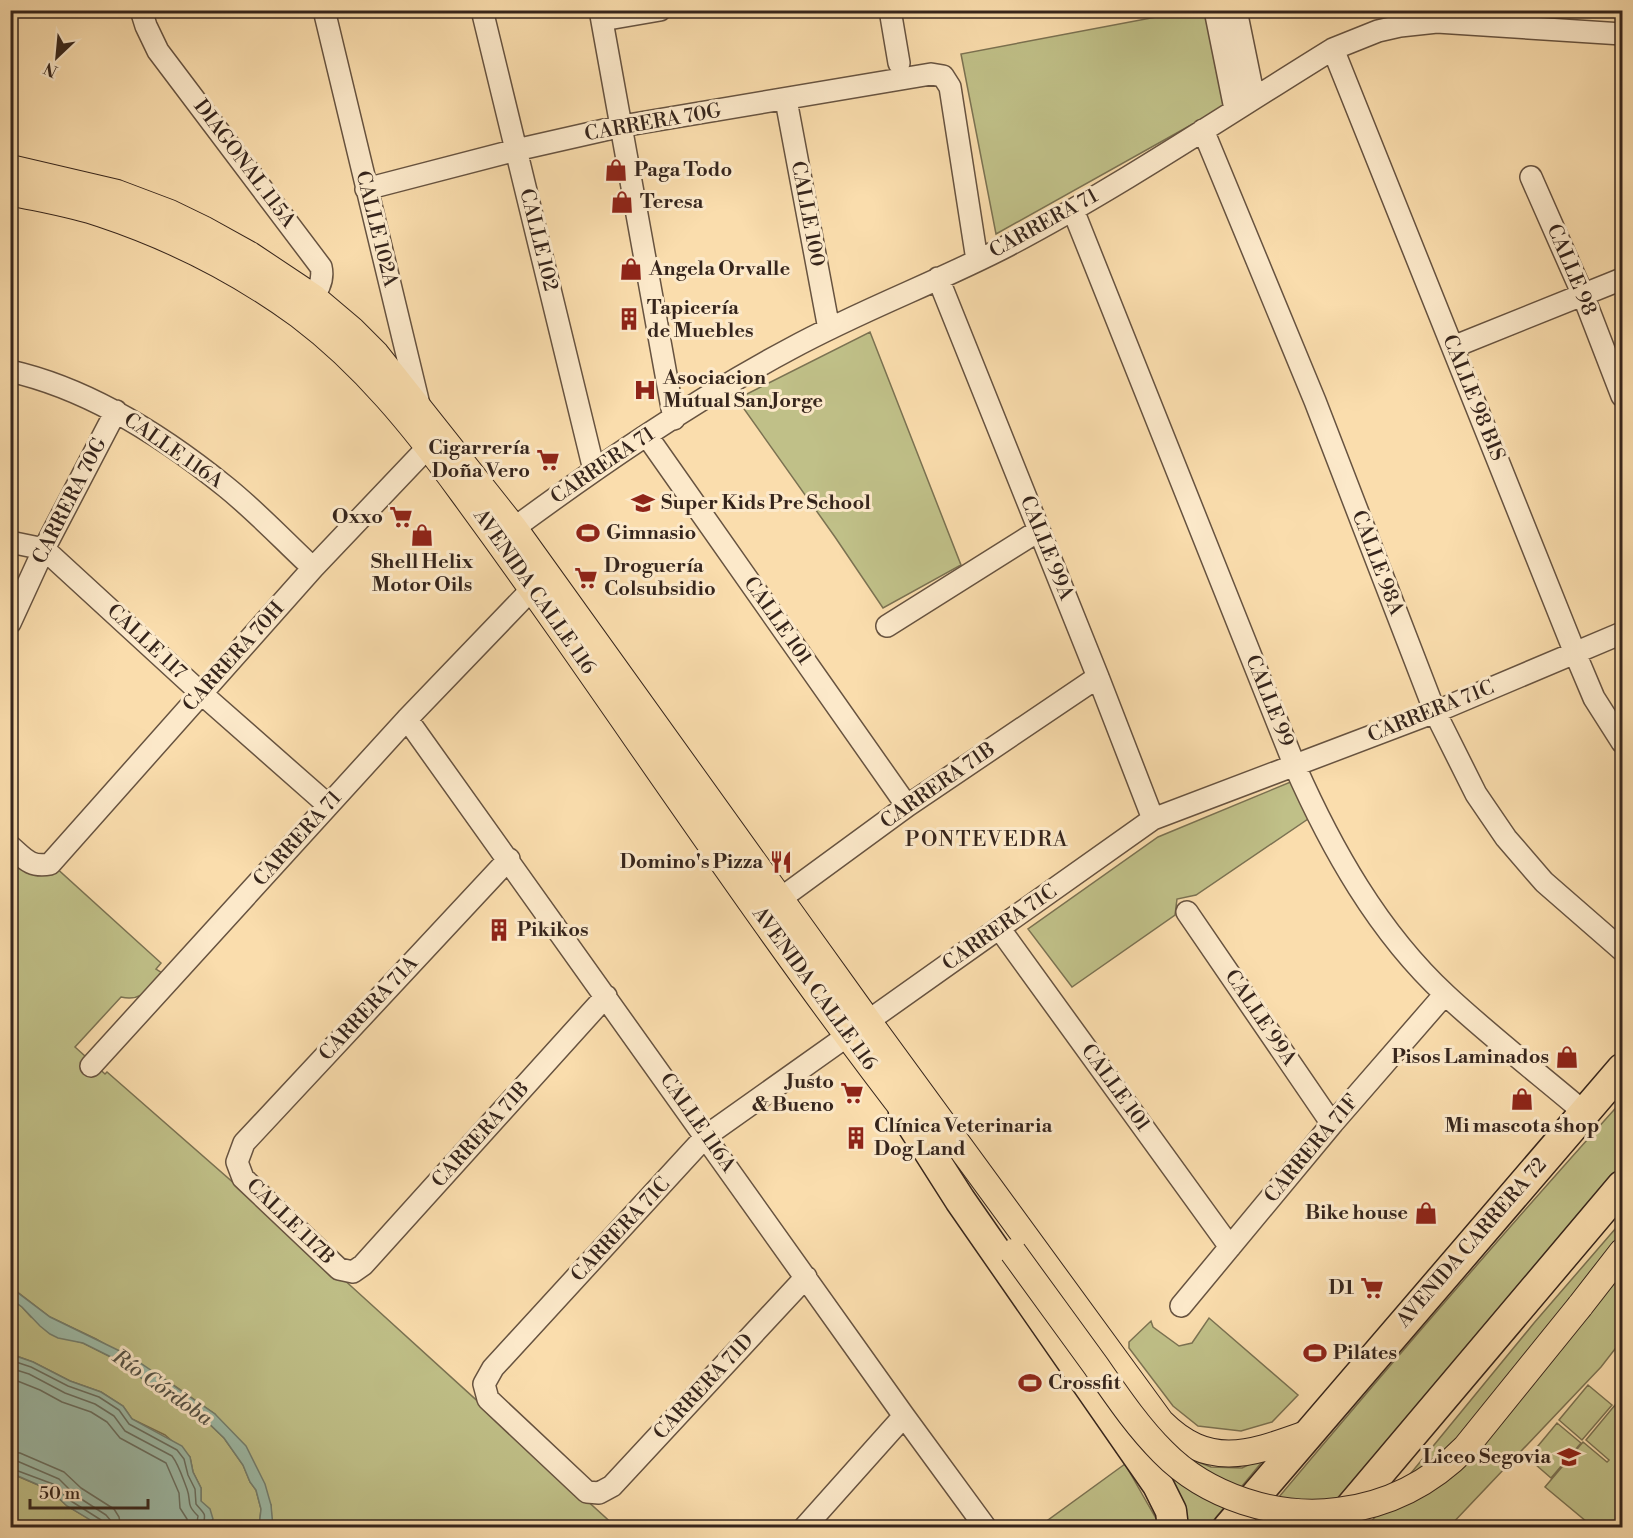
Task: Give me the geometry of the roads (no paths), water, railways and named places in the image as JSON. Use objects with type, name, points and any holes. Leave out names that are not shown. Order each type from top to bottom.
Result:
[{"type":"highway","name":"AVENIDA CARRERA 72","points":[[1228,1527],[1623,1069]]},
{"type":"highway","points":[[1585,1113],[1623,1082]]},
{"type":"highway","points":[[904,1112],[960,1200],[1158,1485],[1171,1511],[1173,1527]]},
{"type":"highway","points":[[1333,1527],[1623,1186]]},
{"type":"main road","name":"AVENIDA CALLE 116","points":[[10,168],[107,190],[170,213],[250,255],[306,306],[506,534],[532,589],[846,1037],[1013,1252],[1137,1424],[1182,1469],[1212,1488],[1261,1506],[1302,1512],[1325,1513],[1351,1509],[1395,1497],[1416,1486],[1451,1462],[1466,1447],[1623,1252]]},
{"type":"main road","name":"AVENIDA CALLE 116","points":[[10,192],[100,213],[138,228],[306,306],[352,330],[376,354],[418,407],[506,534],[780,899],[1161,1422],[1182,1441],[1200,1450],[1222,1454],[1268,1448],[1306,1434]]},
{"type":"street","name":"DIAGONAL 115A","points":[[141,10],[158,51],[321,267],[323,276],[320,286],[306,306]]},
{"type":"street","name":"CALLE 102A","points":[[324,10],[429,446]]},
{"type":"street","name":"CALLE 102","points":[[482,10],[594,470]]},
{"type":"street","points":[[660,10],[601,15],[674,419]]},
{"type":"street","points":[[890,10],[899,63]]},
{"type":"street","points":[[1215,10],[1235,109]]},
{"type":"street","points":[[1236,10],[1254,98]]},
{"type":"street","name":"CARRERA 71","points":[[506,534],[594,470],[753,369],[829,329],[977,260],[1073,210],[1333,49],[1378,31],[1437,22],[1509,19],[1623,34]]},
{"type":"street","name":"CALLE 98 BIS","points":[[1333,49],[1575,653],[1594,698],[1623,742]]},
{"type":"street","name":"CARRERA 70G","points":[[366,189],[516,150],[622,126],[931,74],[943,76],[950,87],[977,260]]},
{"type":"street","name":"CALLE 100","points":[[786,100],[829,329]]},
{"type":"street","name":"CALLE 98A","points":[[1203,130],[1315,401],[1435,712],[1476,794],[1506,838],[1544,882],[1623,950]]},
{"type":"street","name":"CALLE 98","points":[[1531,177],[1583,295],[1623,396]]},
{"type":"street","name":"CALLE 99","points":[[1073,210],[1294,764],[1321,823],[1347,871],[1399,944],[1445,994],[1585,1113]]},
{"type":"street","name":"CALLE 99A","points":[[938,278],[1153,819]]},
{"type":"street","points":[[1453,347],[1623,279]]},
{"type":"street","name":"CALLE 116A","points":[[10,371],[36,377],[116,411],[156,436],[227,488],[313,568]]},
{"type":"street","name":"CARRERA 70G","points":[[10,623],[44,549],[116,411]]},
{"type":"street","name":"CALLE 101","points":[[647,436],[908,806]]},
{"type":"street","name":"CARRERA 70H","points":[[10,846],[30,863],[40,866],[50,864],[313,568],[429,446]]},
{"type":"street","points":[[887,626],[1038,531]]},
{"type":"street","points":[[10,542],[44,549]]},
{"type":"street","name":"CALLE 117","points":[[44,549],[202,694],[328,805]]},
{"type":"street","name":"CARRERA 71","points":[[92,1066],[328,805],[532,589]]},
{"type":"street","name":"CARRERA 71C","points":[[599,1493],[587,1492],[488,1398],[484,1384],[493,1368],[706,1136],[1153,819],[1435,712],[1623,633]]},
{"type":"street","name":"CARRERA 71B","points":[[780,899],[908,806],[1098,677]]},
{"type":"street","name":"CALLE 116A","points":[[408,719],[904,1416],[986,1527]]},
{"type":"street","name":"CARRERA 71A","points":[[237,1162],[244,1143],[509,859]]},
{"type":"street","name":"CALLE 99A","points":[[1187,912],[1332,1124]]},
{"type":"street","name":"CALLE 101","points":[[999,928],[1230,1247]]},
{"type":"street","name":"CARRERA 71F","points":[[1181,1306],[1332,1124],[1445,994]]},
{"type":"street","name":"CARRERA 71B","points":[[353,1272],[363,1265],[606,996]]},
{"type":"street","name":"CALLE 117B","points":[[237,1162],[243,1178],[331,1262],[339,1269],[353,1272]]},
{"type":"street","name":"CARRERA 71D","points":[[599,1493],[612,1486],[806,1277]]},
{"type":"street","points":[[804,1527],[904,1416]]},
{"type":"water","name":"Río Córdoba","points":[[10,1287],[50,1317],[130,1356],[215,1414],[246,1446],[265,1484],[271,1505],[273,1527],[259,1527],[261,1509],[256,1490],[243,1465],[224,1438],[200,1415],[187,1409],[171,1395],[147,1382],[115,1359],[83,1343],[50,1334],[11,1299]]},
{"type":"water","points":[[10,1354],[101,1392],[123,1406],[132,1419],[182,1446],[190,1457],[193,1472],[201,1488],[201,1501],[210,1509],[213,1519],[208,1527],[102,1527],[67,1506],[50,1490],[11,1473]]},
{"type":"place","name":"Paga Todo","points":[[616,170]]},
{"type":"place","name":"Teresa","points":[[622,202]]},
{"type":"place","name":"Angela Orvalle","points":[[631,269]]},
{"type":"place","name":"Tapicería de Muebles","points":[[629,319]]},
{"type":"place","name":"Asociacion Mutual San Jorge","points":[[645,390]]},
{"type":"place","name":"Cigarrería Doña Vero","points":[[548,460]]},
{"type":"place","name":"Super Kids Pre School","points":[[643,503]]},
{"type":"place","name":"Oxxo","points":[[401,517]]},
{"type":"place","name":"Gimnasio","points":[[588,533]]},
{"type":"place","name":"Shell Helix Motor Oils","points":[[422,535]]},
{"type":"place","name":"Droguería Colsubsidio","points":[[586,578]]},
{"type":"place","name":"Domino's Pizza","points":[[781,862]]},
{"type":"place","name":"Pikikos","points":[[499,930]]},
{"type":"place","name":"Pisos Laminados","points":[[1567,1057]]},
{"type":"place","name":"Justo & Bueno","points":[[852,1093]]},
{"type":"place","name":"Mi mascota shop","points":[[1522,1099]]},
{"type":"place","name":"Clínica Veterinaria Dog Land","points":[[856,1138]]},
{"type":"place","name":"Bike house","points":[[1426,1213]]},
{"type":"place","name":"D1","points":[[1372,1288]]},
{"type":"place","name":"Pilates","points":[[1315,1353]]},
{"type":"place","name":"Crossfit","points":[[1030,1383]]},
{"type":"place","name":"Liceo Segovia","points":[[1569,1457]]},
{"type":"district","name":"PONTEVEDRA","points":[[987,840]]}]
